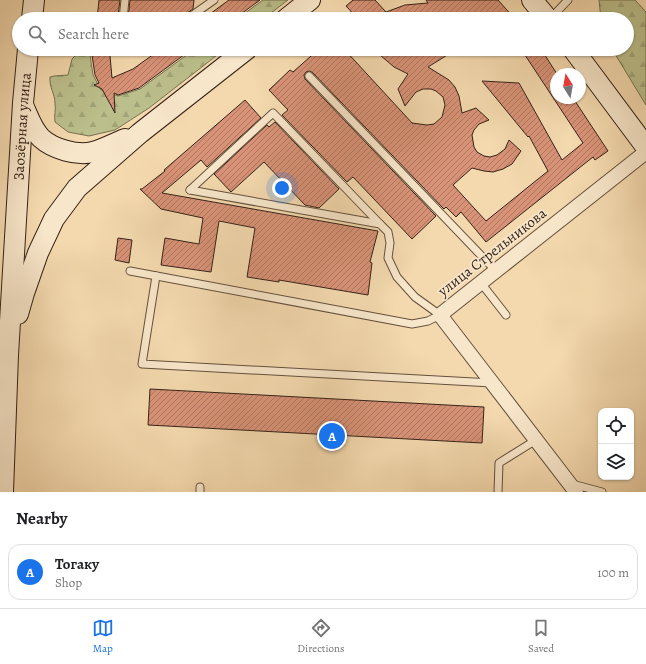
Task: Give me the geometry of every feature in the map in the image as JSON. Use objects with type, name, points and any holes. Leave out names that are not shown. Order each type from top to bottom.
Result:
[{"type":"main road","points":[[33,12],[34,0]]},
{"type":"main road","points":[[295,12],[310,0]]},
{"type":"main road","points":[[532,0],[543,12]]},
{"type":"main road","name":"Заозёрная улица","points":[[3,492],[8,355],[23,103],[27,56]]},
{"type":"main road","points":[[8,355],[24,293],[38,253],[54,219],[77,188],[140,133],[238,56]]},
{"type":"main road","points":[[577,56],[646,147]]},
{"type":"main road","points":[[23,103],[32,125],[41,138],[57,149],[72,152],[92,152],[140,133]]},
{"type":"street","name":"улица Стрельникова","points":[[573,488],[440,314],[646,152]]},
{"type":"lane","points":[[124,12],[125,0]]},
{"type":"lane","points":[[197,12],[214,0]]},
{"type":"lane","points":[[556,12],[568,0]]},
{"type":"lane","points":[[309,76],[496,271]]},
{"type":"lane","points":[[130,271],[412,324],[428,321],[440,314],[415,297],[397,277],[388,258],[390,243],[388,232],[273,113],[190,190],[380,224]]},
{"type":"lane","points":[[156,276],[142,364],[492,383]]},
{"type":"lane","points":[[481,283],[506,315]]},
{"type":"lane","points":[[498,492],[499,463],[536,440]]},
{"type":"lane","points":[[573,488],[602,492]]},
{"type":"green space","points":[[263,0],[288,0],[272,12],[247,12]]},
{"type":"green space","points":[[599,0],[635,0],[646,12],[646,105],[616,56],[634,56],[634,12],[600,12]]},
{"type":"green space","points":[[75,56],[90,56],[93,75],[101,90],[118,96],[140,89],[185,56],[216,56],[149,108],[115,130],[89,136],[68,132],[55,122],[55,100],[50,84],[50,77],[68,75],[72,59]]},
{"type":"building","points":[[99,0],[120,0],[118,12],[98,12]]},
{"type":"building","points":[[130,0],[194,0],[193,9],[188,12],[129,12]]},
{"type":"building","points":[[229,0],[260,0],[244,12],[213,12]]},
{"type":"building","points":[[353,0],[375,0],[386,12],[352,12],[346,6]]},
{"type":"building","points":[[426,0],[498,0],[509,12],[386,12],[405,5],[428,3]]},
{"type":"building","points":[[92,56],[110,56],[112,78],[133,69],[151,56],[182,56],[139,88],[118,95],[114,93],[115,113],[102,89],[94,85],[99,83],[95,75]]},
{"type":"building","points":[[311,56],[350,56],[412,123],[427,125],[434,124],[442,117],[445,105],[443,97],[431,89],[423,89],[416,92],[405,106],[398,89],[408,74],[394,67],[381,56],[446,56],[428,67],[449,80],[455,87],[459,96],[462,113],[476,108],[489,120],[479,124],[472,135],[474,147],[477,152],[484,156],[490,157],[497,155],[505,149],[509,140],[521,151],[512,164],[503,169],[493,172],[472,168],[453,185],[486,221],[548,171],[529,136],[528,137],[482,81],[519,83],[562,160],[583,143],[557,104],[577,104],[608,151],[595,160],[593,157],[486,242],[461,212],[456,217],[446,207],[444,209],[313,73],[310,71],[306,72],[304,75],[305,79],[436,216],[412,239],[353,177],[347,182],[282,115],[288,110],[269,90],[290,70],[293,72]]},
{"type":"building","points":[[526,56],[545,56],[553,68],[550,68],[550,93]]},
{"type":"building","points":[[245,100],[261,118],[207,167],[201,160],[162,193],[378,231],[370,262],[372,263],[368,295],[279,280],[279,282],[247,277],[255,228],[219,221],[211,272],[161,265],[165,238],[199,244],[203,218],[161,209],[140,189],[165,171],[164,170]]},
{"type":"building","points":[[275,122],[339,189],[319,208],[305,205],[264,162],[231,192],[214,174],[267,125],[269,127]]},
{"type":"building","points":[[118,238],[132,240],[129,263],[115,260]]},
{"type":"building","points":[[150,389],[484,407],[482,443],[148,425]]},
{"type":"place","name":"Тогаку","points":[[332,436]]}]
